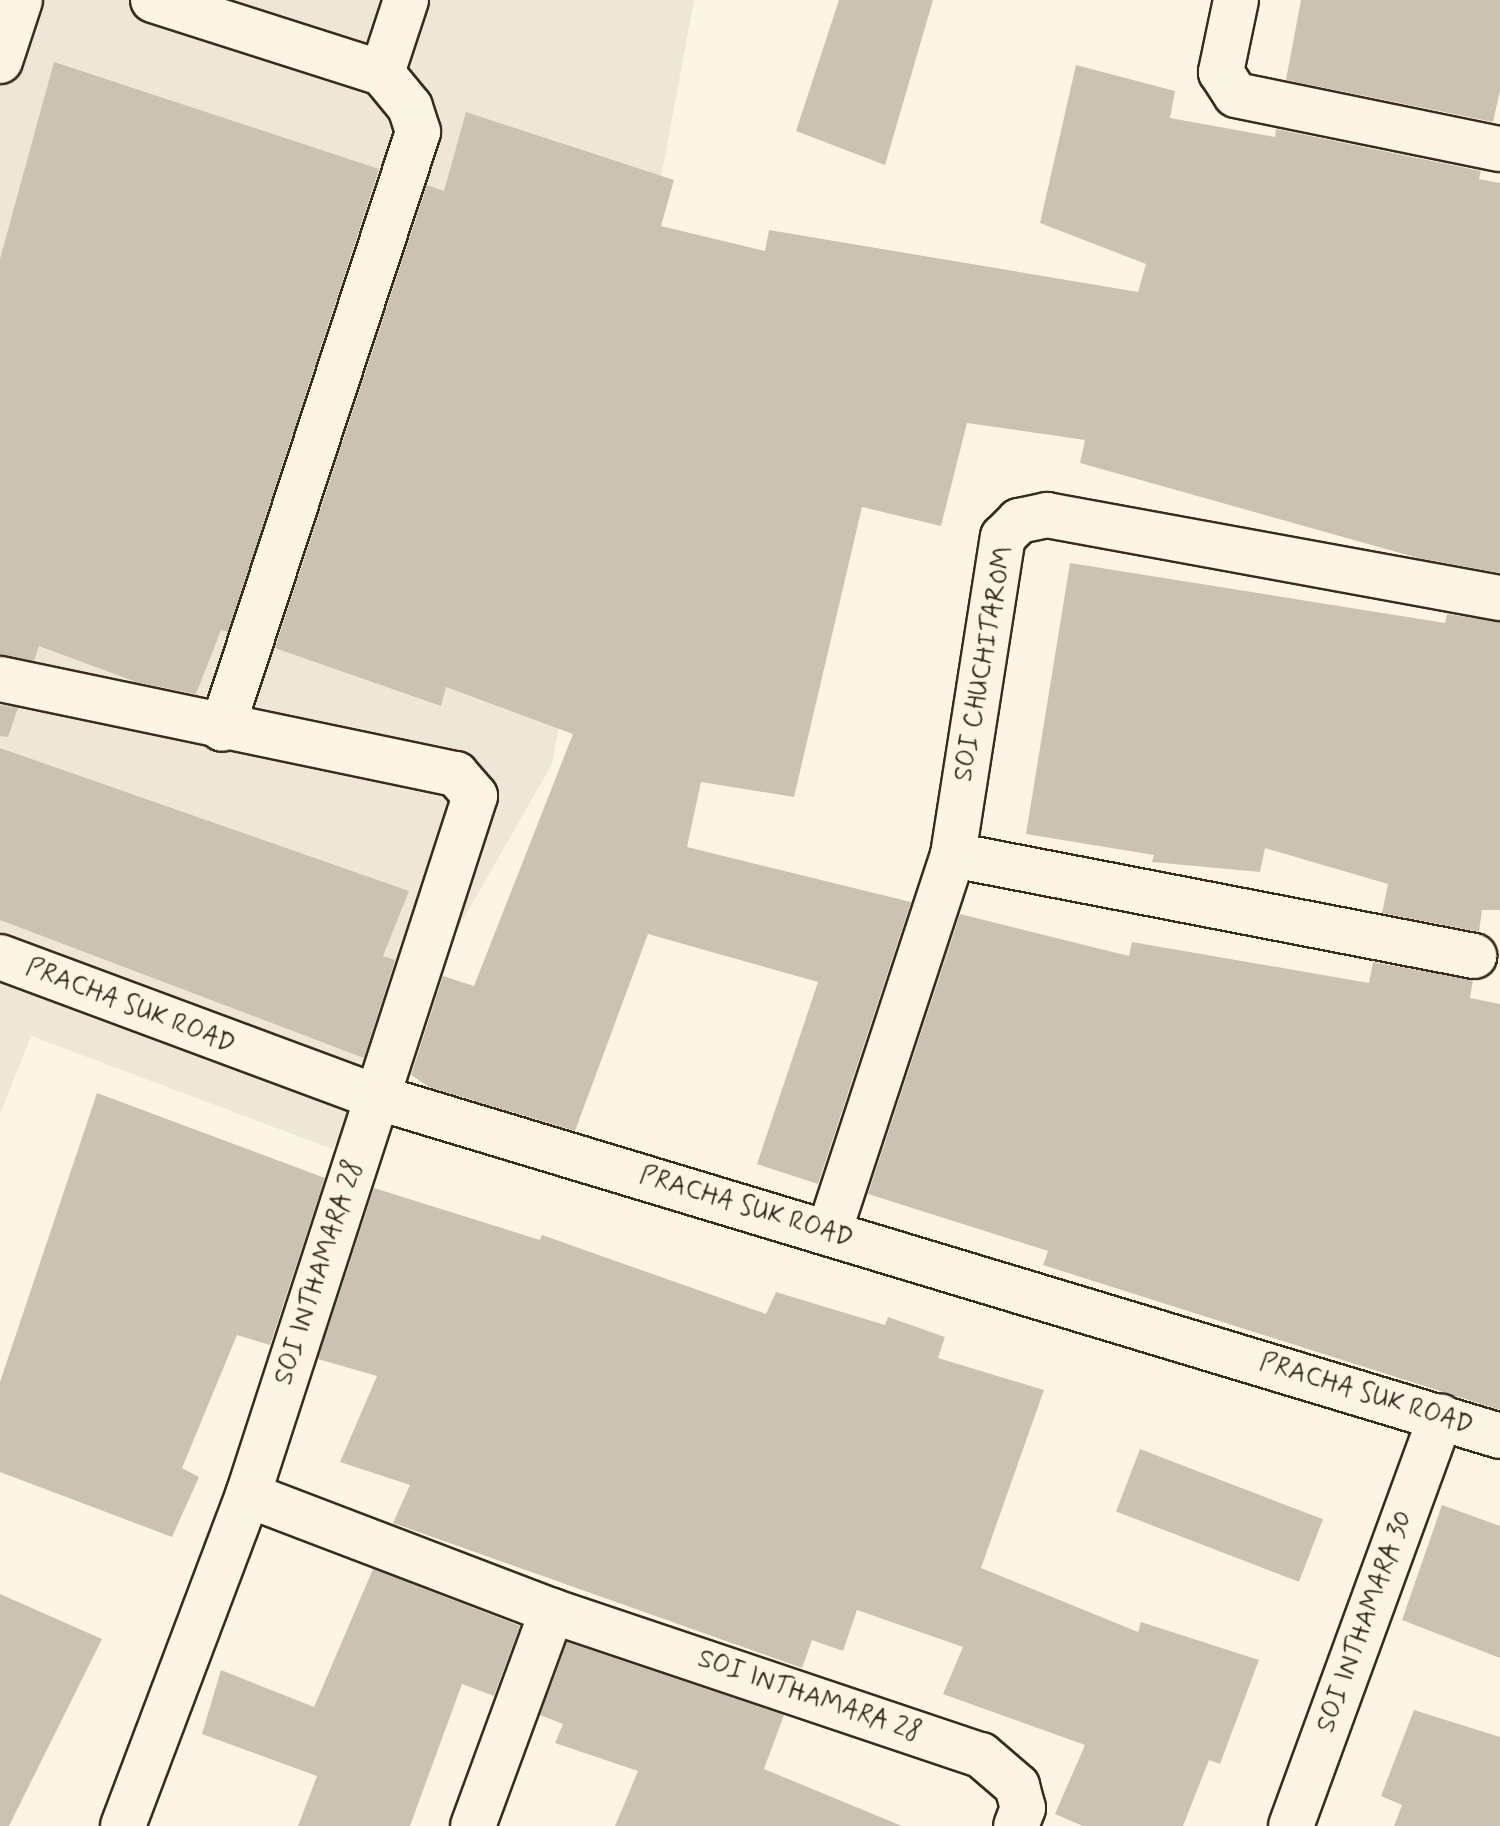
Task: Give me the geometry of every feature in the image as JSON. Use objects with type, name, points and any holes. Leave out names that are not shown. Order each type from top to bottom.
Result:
[{"type":"street","points":[[0,61],[20,0]]},
{"type":"street","points":[[0,679],[222,729],[411,169],[418,132],[410,107],[382,73],[153,0]]},
{"type":"street","points":[[382,73],[406,0]]},
{"type":"street","points":[[1236,0],[1221,72],[1236,95],[1500,149]]},
{"type":"street","name":"SOI CHUCHITAROM","points":[[829,1232],[953,855],[1003,537],[1019,521],[1047,515],[1500,598]]},
{"type":"street","name":"SOI INTHAMARA 28","points":[[123,1826],[248,1495],[475,796],[456,774],[222,729]]},
{"type":"street","points":[[953,855],[1474,956]]},
{"type":"street","name":"PRACHA SUK ROAD","points":[[0,957],[376,1097],[1500,1436]]},
{"type":"street","name":"SOI INTHAMARA 30","points":[[1291,1826],[1441,1417]]},
{"type":"street","name":"SOI INTHAMARA 28","points":[[248,1495],[552,1611],[981,1755],[1017,1786],[1023,1808],[1016,1826]]},
{"type":"street","points":[[473,1826],[552,1611]]},
{"type":"shaded area","points":[[0,0],[694,0],[552,764],[332,1149],[31,1036],[0,1114]]},
{"type":"building","points":[[839,0],[933,0],[885,165],[796,131]]},
{"type":"building","points":[[1301,0],[1500,0],[1500,90],[1493,122],[1286,80]]},
{"type":"building","points":[[54,62],[379,169],[228,632],[221,630],[196,694],[136,682],[39,646],[34,661],[0,655],[0,259]]},
{"type":"building","points":[[1076,65],[1175,91],[1170,118],[1275,137],[1276,129],[1481,171],[1479,179],[1500,183],[1500,573],[1418,558],[1080,463],[1085,440],[967,423],[941,526],[862,507],[794,797],[701,782],[687,847],[911,902],[818,1184],[757,1164],[818,982],[648,934],[575,1131],[429,1087],[411,1075],[443,976],[474,986],[573,734],[446,687],[441,706],[275,648],[427,185],[444,191],[466,112],[674,180],[661,226],[765,251],[769,230],[1138,292],[1146,264],[1040,223]]},
{"type":"building","points":[[1070,563],[1445,623],[1447,614],[1500,622],[1500,910],[1482,910],[1479,932],[1382,913],[1388,884],[1265,848],[1260,872],[1152,862],[1154,855],[1026,834]]},
{"type":"building","points":[[0,705],[18,708],[8,737],[0,736]]},
{"type":"building","points":[[0,748],[409,891],[383,956],[395,960],[364,1058],[0,920]]},
{"type":"building","points":[[960,914],[1129,956],[1132,942],[1369,983],[1373,962],[1473,980],[1470,998],[1500,1004],[1500,1410],[1043,1265],[1048,1251],[868,1194]]},
{"type":"building","points":[[97,1093],[325,1178],[270,1345],[237,1335],[182,1468],[199,1477],[172,1537],[0,1472],[0,1382]]},
{"type":"building","points":[[374,1188],[540,1240],[542,1235],[766,1314],[776,1292],[885,1325],[888,1317],[945,1337],[938,1358],[1044,1390],[981,1568],[1138,1632],[1141,1622],[1259,1660],[1220,1764],[1209,1760],[1183,1826],[1083,1826],[1055,1814],[1085,1745],[943,1694],[963,1647],[857,1610],[843,1651],[812,1640],[802,1668],[393,1523],[410,1485],[340,1462],[377,1376],[318,1359]]},
{"type":"building","points":[[1140,1449],[1323,1519],[1299,1582],[1116,1512]]},
{"type":"building","points":[[1442,1505],[1500,1526],[1500,1658],[1402,1620]]},
{"type":"building","points":[[373,1569],[520,1626],[494,1696],[462,1684],[410,1826],[298,1826],[317,1776],[202,1734],[221,1670],[314,1707]]},
{"type":"building","points":[[0,1594],[102,1639],[9,1826],[0,1826]]},
{"type":"building","points":[[567,1642],[784,1715],[764,1769],[902,1826],[615,1826],[638,1771],[555,1743],[563,1724],[540,1715]]},
{"type":"building","points":[[1414,1710],[1500,1737],[1500,1826],[1394,1826],[1402,1805],[1381,1796]]}]
